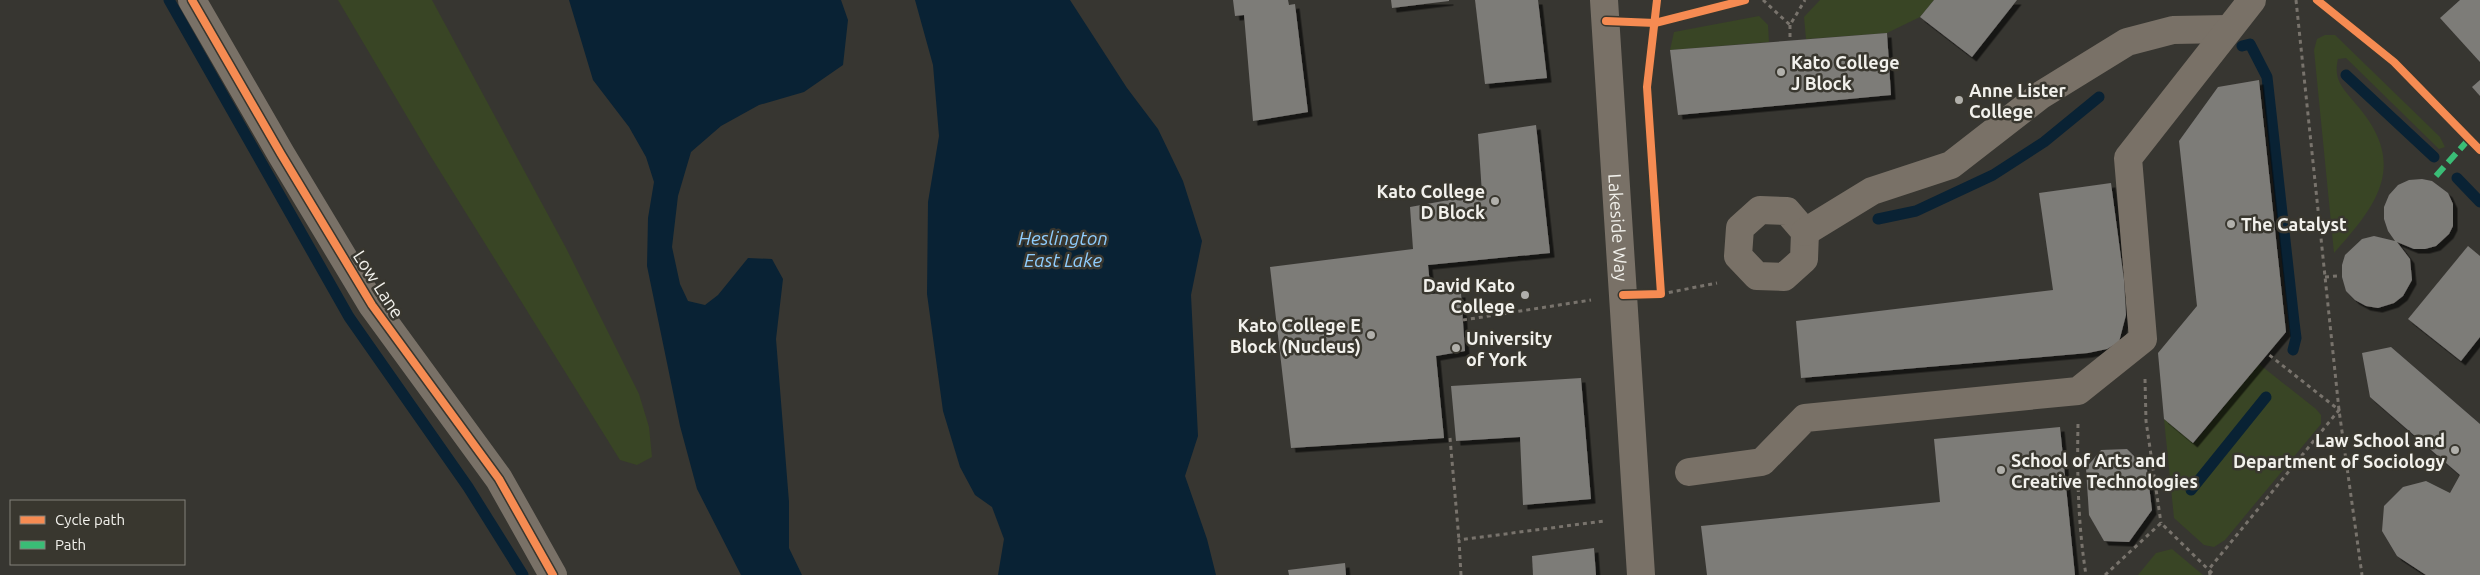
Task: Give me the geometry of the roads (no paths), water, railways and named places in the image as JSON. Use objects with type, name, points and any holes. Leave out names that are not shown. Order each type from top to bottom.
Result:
[{"type":"street","name":"Low Lane","points":[[192,0],[281,154],[372,305],[499,479],[553,575]]},
{"type":"street","name":"Lakeside Way","points":[[1604,0],[1641,575]]},
{"type":"street","points":[[1689,472],[1762,462],[1805,418],[2078,391],[2143,339],[2128,158],[2252,0]]},
{"type":"street","points":[[1805,232],[1872,191],[1951,165],[2041,95],[2127,42],[2173,30],[2228,29]]},
{"type":"street","points":[[1760,210],[1787,211],[1805,232],[1804,259],[1784,277],[1757,276],[1738,256],[1740,228],[1760,210]]},
{"type":"water","points":[[569,0],[841,0],[848,20],[843,65],[804,92],[759,105],[721,126],[691,152],[678,196],[672,247],[680,284],[688,301],[705,305],[718,295],[748,258],[772,259],[783,279],[776,339],[789,502],[789,548],[802,575],[741,575],[697,489],[680,426],[647,266],[648,218],[654,182],[646,157],[629,127],[593,80]]},
{"type":"water","name":"Heslington East Lake","points":[[915,0],[1070,0],[1127,88],[1158,129],[1183,181],[1202,241],[1191,295],[1198,436],[1185,476],[1207,539],[1216,575],[998,575],[1004,539],[992,507],[975,495],[960,467],[943,411],[927,294],[928,202],[939,136],[933,65]]},
{"type":"waterway","points":[[169,0],[349,317],[468,487],[523,575]]},
{"type":"waterway","points":[[2242,46],[2250,44],[2267,77],[2296,338],[2293,350]]},
{"type":"waterway","points":[[2346,75],[2434,157]]},
{"type":"waterway","points":[[1878,219],[1916,211],[1993,175],[2044,142],[2099,97]]},
{"type":"waterway","points":[[2457,178],[2480,202]]},
{"type":"waterway","points":[[2191,490],[2266,397]]},
{"type":"place","name":"Kato College J Block","points":[[1781,72]]},
{"type":"place","name":"Anne Lister College","points":[[1959,100]]},
{"type":"place","name":"Kato College D Block","points":[[1495,201]]},
{"type":"place","name":"The Catalyst","points":[[2231,224]]},
{"type":"place","name":"David Kato College","points":[[1525,295]]},
{"type":"place","name":"Kato College E Block (Nucleus)","points":[[1371,335]]},
{"type":"place","name":"University of York","points":[[1456,348]]},
{"type":"place","name":"Law School and Department of Sociology","points":[[2455,450]]},
{"type":"place","name":"School of Arts and Creative Technologies","points":[[2001,470]]}]
